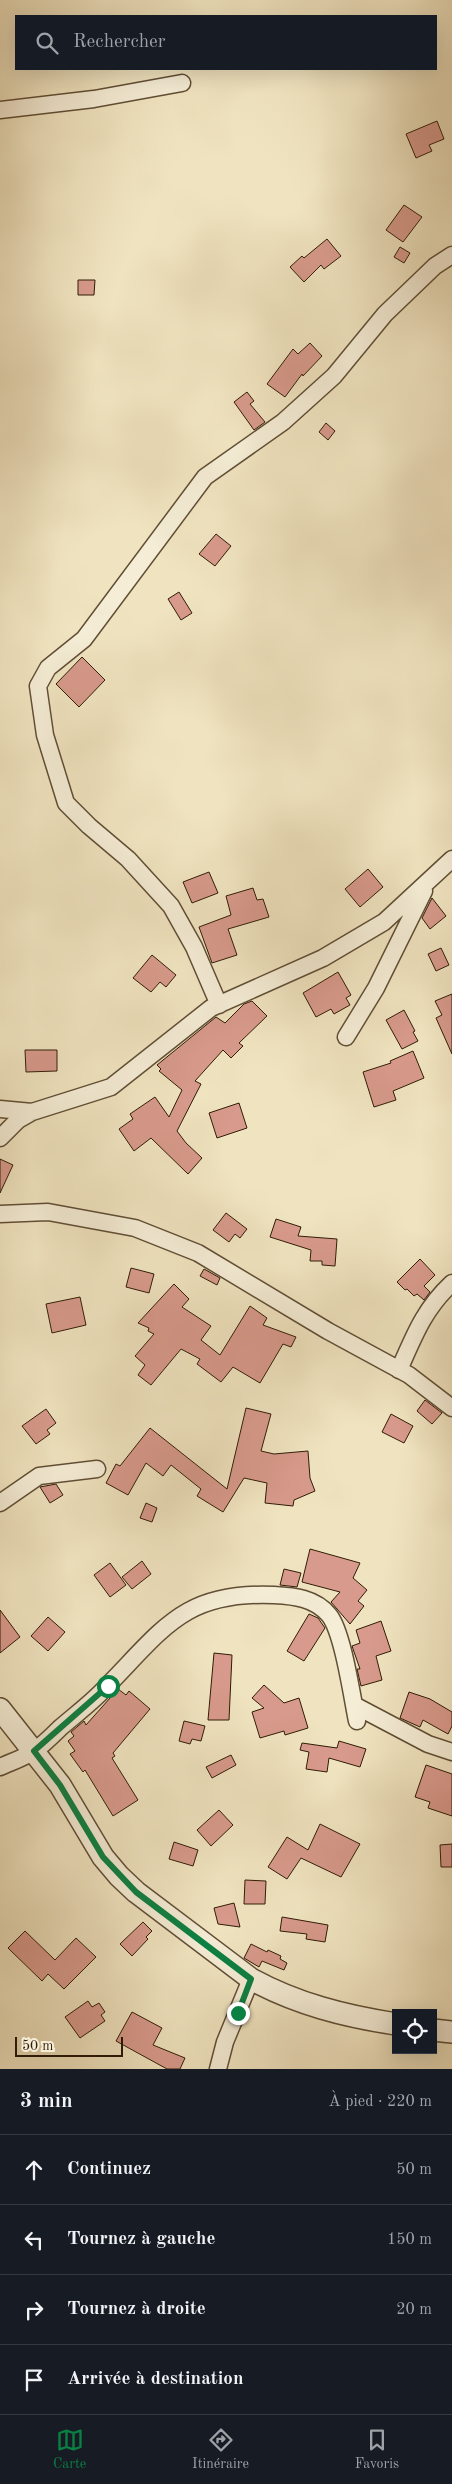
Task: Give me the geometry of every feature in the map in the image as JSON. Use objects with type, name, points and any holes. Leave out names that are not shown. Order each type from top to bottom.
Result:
[{"type":"street","points":[[0,110],[94,99],[182,83]]},
{"type":"street","points":[[219,1004],[194,947],[170,906],[128,859],[66,804],[45,735],[38,686],[48,668],[84,639],[205,477],[283,422],[334,376],[385,314],[435,266],[452,255]]},
{"type":"street","points":[[0,1138],[18,1120],[32,1112],[111,1087],[210,1008],[323,958],[384,922],[452,859]]},
{"type":"street","points":[[346,1037],[376,988],[433,876]]},
{"type":"street","points":[[0,1109],[32,1112]]},
{"type":"street","points":[[0,1214],[48,1212],[135,1228],[198,1253],[328,1331],[399,1370],[452,1408]]},
{"type":"street","points":[[399,1370],[421,1319],[438,1296],[452,1283]]},
{"type":"street","points":[[0,1503],[39,1476],[97,1469]]},
{"type":"street","points":[[0,1767],[34,1751],[108,1686],[160,1630],[180,1615],[202,1604],[230,1598],[266,1595],[295,1596],[316,1603],[330,1616],[343,1653],[355,1713],[428,1744],[452,1752]]},
{"type":"street","points":[[0,1708],[60,1785],[103,1857],[136,1892],[251,1979],[299,2002],[338,2014],[392,2023]]},
{"type":"street","points":[[218,2069],[225,2042],[251,1979]]},
{"type":"street","points":[[437,2030],[452,2032]]},
{"type":"building","points":[[437,121],[444,139],[429,145],[432,151],[416,158],[406,134]]},
{"type":"building","points":[[404,205],[422,217],[403,242],[386,230]]},
{"type":"building","points":[[327,239],[341,256],[324,269],[321,265],[304,282],[290,267],[302,256],[304,258]]},
{"type":"building","points":[[400,247],[410,253],[404,263],[394,257]]},
{"type":"building","points":[[78,280],[95,280],[94,295],[78,295]]},
{"type":"building","points":[[310,343],[322,356],[303,376],[302,374],[285,397],[267,384],[293,349],[298,354]]},
{"type":"building","points":[[247,392],[254,401],[250,404],[265,422],[254,430],[234,402]]},
{"type":"building","points":[[326,423],[335,431],[328,440],[319,432]]},
{"type":"building","points":[[216,534],[231,546],[215,566],[199,554]]},
{"type":"building","points":[[179,592],[192,613],[181,620],[168,599]]},
{"type":"building","points":[[82,657],[105,680],[79,707],[56,684]]},
{"type":"building","points":[[368,869],[383,887],[360,907],[345,889]]},
{"type":"building","points":[[209,872],[218,893],[192,903],[183,882]]},
{"type":"building","points":[[253,888],[257,900],[263,899],[269,917],[228,929],[237,955],[212,963],[199,927],[231,915],[226,896]]},
{"type":"building","points":[[432,898],[446,916],[430,929],[422,918]]},
{"type":"building","points":[[441,948],[449,965],[436,971],[428,954]]},
{"type":"building","points":[[152,955],[176,975],[166,987],[160,982],[151,992],[133,978]]},
{"type":"building","points":[[338,972],[351,995],[346,998],[350,1005],[334,1014],[331,1009],[316,1017],[303,993]]},
{"type":"building","points":[[452,994],[452,1054],[436,1018],[442,1015],[435,1001]]},
{"type":"building","points":[[252,1001],[267,1016],[239,1043],[243,1046],[231,1058],[223,1050],[195,1081],[201,1084],[177,1131],[186,1143],[202,1158],[188,1174],[151,1138],[134,1151],[119,1129],[133,1119],[130,1114],[155,1097],[169,1117],[182,1090],[159,1071],[161,1069],[157,1065],[216,1017],[225,1023],[244,1004]]},
{"type":"building","points":[[404,1010],[418,1041],[402,1049],[386,1020]]},
{"type":"building","points":[[25,1050],[57,1050],[57,1071],[26,1072]]},
{"type":"building","points":[[413,1051],[424,1078],[393,1091],[396,1100],[374,1107],[363,1072],[391,1063],[390,1061]]},
{"type":"building","points":[[239,1103],[247,1128],[217,1138],[209,1113]]},
{"type":"building","points":[[0,1159],[13,1165],[0,1193]]},
{"type":"building","points":[[226,1213],[247,1229],[240,1238],[235,1234],[229,1242],[213,1230]]},
{"type":"building","points":[[276,1219],[301,1227],[298,1236],[337,1239],[335,1266],[322,1265],[322,1261],[310,1261],[311,1250],[270,1237]]},
{"type":"building","points":[[420,1259],[435,1275],[424,1286],[430,1292],[424,1300],[417,1294],[414,1296],[407,1289],[405,1290],[397,1282]]},
{"type":"building","points":[[131,1268],[154,1274],[149,1293],[126,1287]]},
{"type":"building","points":[[204,1269],[220,1278],[217,1285],[200,1276]]},
{"type":"building","points":[[174,1284],[189,1299],[182,1307],[211,1326],[201,1340],[220,1355],[250,1306],[267,1318],[263,1325],[296,1337],[291,1347],[283,1344],[260,1383],[233,1367],[221,1382],[197,1364],[200,1359],[181,1349],[151,1385],[138,1375],[145,1365],[135,1356],[154,1334],[148,1331],[149,1328],[138,1323]]},
{"type":"building","points":[[80,1297],[86,1325],[52,1333],[46,1304]]},
{"type":"building","points":[[425,1400],[442,1413],[432,1424],[417,1411]]},
{"type":"building","points":[[246,1408],[271,1414],[261,1451],[274,1454],[308,1451],[310,1478],[315,1491],[294,1500],[293,1506],[265,1503],[267,1483],[244,1478],[223,1512],[197,1496],[201,1489],[171,1465],[163,1476],[146,1463],[128,1495],[106,1483],[116,1464],[120,1466],[150,1428],[227,1489]]},
{"type":"building","points":[[46,1409],[56,1423],[47,1430],[50,1434],[36,1444],[22,1426]]},
{"type":"building","points":[[391,1414],[413,1426],[404,1443],[382,1432]]},
{"type":"building","points":[[56,1484],[63,1495],[50,1503],[40,1487]]},
{"type":"building","points":[[146,1503],[157,1508],[152,1522],[140,1518]]},
{"type":"building","points":[[310,1549],[360,1563],[353,1578],[367,1590],[358,1601],[364,1606],[350,1624],[331,1602],[340,1592],[302,1582]]},
{"type":"building","points":[[142,1561],[151,1574],[132,1589],[122,1577]]},
{"type":"building","points":[[110,1563],[126,1585],[110,1597],[94,1575]]},
{"type":"building","points":[[284,1569],[301,1573],[297,1587],[280,1585]]},
{"type":"building","points":[[0,1610],[20,1637],[0,1653]]},
{"type":"building","points":[[309,1614],[318,1618],[325,1628],[304,1661],[287,1651]]},
{"type":"building","points":[[48,1617],[65,1632],[48,1651],[31,1636]]},
{"type":"building","points":[[381,1621],[391,1651],[376,1656],[382,1680],[361,1686],[357,1669],[360,1669],[352,1646],[360,1643],[356,1630]]},
{"type":"building","points":[[214,1653],[232,1655],[229,1720],[208,1720]]},
{"type":"building","points":[[264,1685],[284,1703],[299,1698],[308,1728],[285,1735],[284,1731],[260,1738],[252,1712],[264,1708],[252,1698]]},
{"type":"building","points":[[118,1689],[126,1695],[129,1691],[150,1709],[113,1753],[115,1756],[112,1758],[138,1800],[113,1816],[85,1770],[83,1772],[70,1754],[75,1751],[68,1741],[74,1736],[71,1732],[84,1721],[86,1725]]},
{"type":"building","points":[[409,1692],[430,1699],[452,1712],[452,1726],[448,1734],[423,1720],[420,1727],[400,1718]]},
{"type":"building","points":[[184,1721],[205,1726],[201,1741],[192,1739],[190,1744],[179,1741]]},
{"type":"building","points":[[339,1741],[366,1749],[360,1767],[329,1758],[327,1772],[306,1769],[309,1752],[300,1750],[302,1743],[337,1748]]},
{"type":"building","points":[[231,1755],[236,1765],[212,1778],[206,1767]]},
{"type":"building","points":[[426,1765],[452,1774],[452,1816],[428,1808],[430,1802],[415,1797]]},
{"type":"building","points":[[219,1810],[233,1825],[211,1846],[197,1830]]},
{"type":"building","points":[[320,1824],[360,1844],[341,1877],[301,1858],[287,1879],[268,1867],[287,1837],[308,1850]]},
{"type":"building","points":[[174,1842],[198,1850],[193,1866],[169,1859]]},
{"type":"building","points":[[452,1844],[452,1867],[441,1867],[440,1845]]},
{"type":"building","points":[[245,1880],[266,1881],[265,1904],[244,1904]]},
{"type":"building","points":[[234,1903],[240,1927],[218,1924],[214,1908]]},
{"type":"building","points":[[282,1917],[328,1925],[325,1942],[306,1939],[307,1934],[280,1931]]},
{"type":"building","points":[[143,1922],[152,1931],[146,1937],[148,1939],[132,1956],[120,1944]]},
{"type":"building","points":[[25,1931],[55,1960],[76,1938],[96,1957],[64,1989],[48,1974],[42,1981],[8,1948]]},
{"type":"building","points":[[251,1944],[281,1956],[280,1959],[287,1963],[284,1970],[262,1961],[259,1967],[244,1958]]},
{"type":"building","points":[[88,2001],[92,2007],[99,2003],[105,2012],[101,2015],[105,2021],[80,2038],[65,2017]]},
{"type":"building","points":[[132,2012],[162,2028],[153,2045],[185,2058],[180,2069],[167,2069],[116,2041]]},
{"type":"route","points":[[108,1686],[34,1751],[60,1785],[103,1857],[119,1876],[136,1892],[251,1979],[238,2013]]}]
